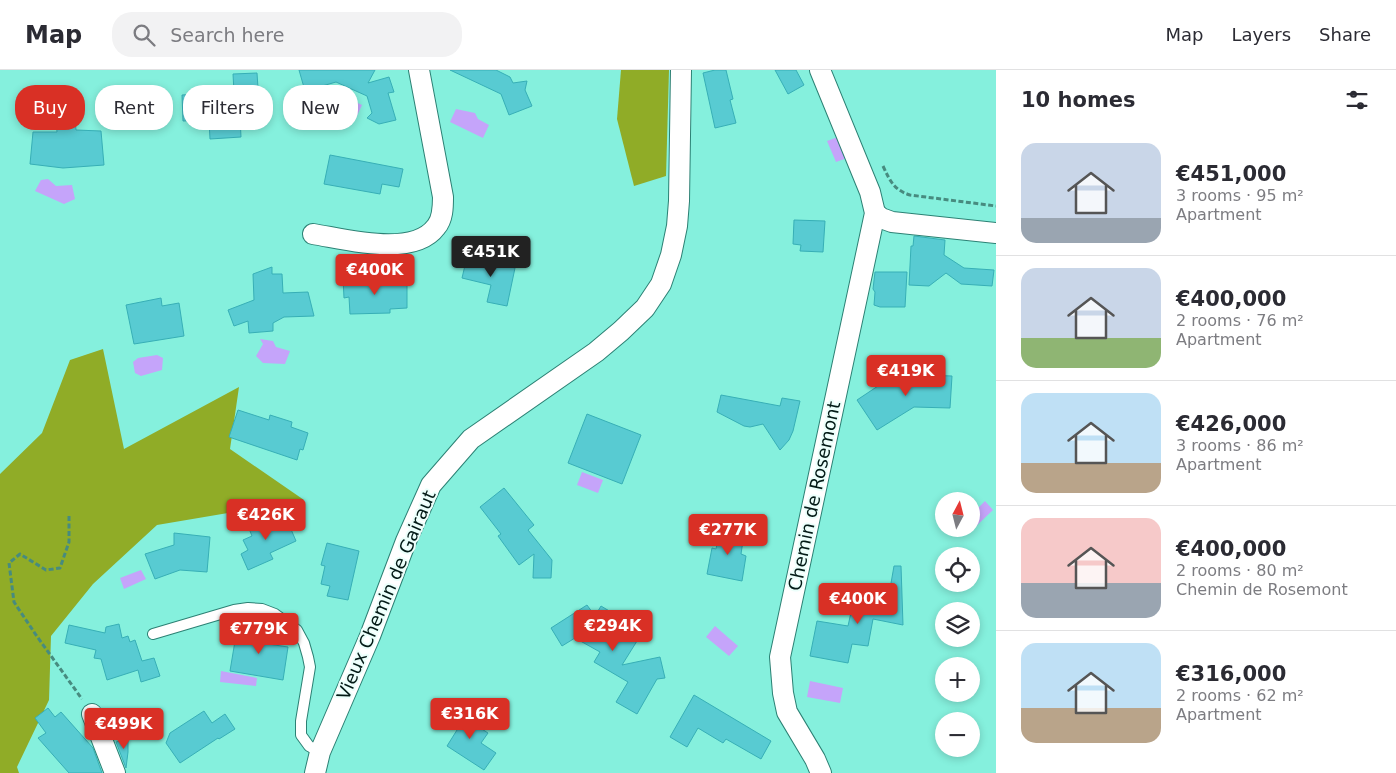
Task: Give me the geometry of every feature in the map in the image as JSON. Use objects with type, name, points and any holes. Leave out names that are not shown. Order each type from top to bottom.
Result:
[{"type":"street","points":[[313,234],[387,244],[417,241],[428,236],[437,226],[442,212],[443,197],[418,75],[419,70]]},
{"type":"street","name":"Vieux Chemin de Gairaut","points":[[314,773],[320,752],[370,636],[406,541],[431,485],[471,439],[596,352],[620,332],[645,308],[661,284],[671,255],[677,218],[681,70]]},
{"type":"street","name":"Chemin de Rosemont","points":[[820,70],[870,192],[875,213],[780,657],[783,694],[787,712],[815,759],[821,773]]},
{"type":"street","points":[[875,213],[881,218],[892,222],[996,233]]},
{"type":"street","points":[[92,714],[115,773]]},
{"type":"lane","points":[[153,634],[234,610],[262,609],[275,614],[297,630],[304,644],[310,667],[301,721],[301,735],[310,746],[320,752]]},
{"type":"path","points":[[880,160],[889,178],[898,190],[904,193],[996,206]]},
{"type":"path","points":[[69,516],[69,542],[60,568],[46,570],[20,554],[9,563],[14,602],[92,714]]},
{"type":"green space","points":[[621,70],[669,70],[666,176],[634,186],[617,119]]},
{"type":"green space","points":[[103,349],[124,449],[239,387],[230,449],[304,500],[157,525],[93,584],[51,636],[49,700],[17,767],[19,773],[0,773],[0,474],[42,433],[70,360]]},
{"type":"shaded area","points":[[358,103],[362,105],[358,114]]},
{"type":"shaded area","points":[[456,109],[475,113],[478,119],[489,125],[483,138],[450,122]]},
{"type":"shaded area","points":[[838,137],[847,158],[836,162],[827,141]]},
{"type":"shaded area","points":[[48,179],[56,186],[72,185],[75,199],[64,204],[35,191],[41,180]]},
{"type":"shaded area","points":[[260,339],[273,341],[276,347],[290,351],[285,364],[263,363],[256,356],[263,344]]},
{"type":"shaded area","points":[[157,355],[163,358],[162,370],[141,376],[135,373],[133,362],[138,358]]},
{"type":"shaded area","points":[[582,472],[603,480],[598,493],[577,485]]},
{"type":"shaded area","points":[[985,501],[993,510],[980,522],[980,506]]},
{"type":"shaded area","points":[[141,570],[146,579],[124,589],[120,578]]},
{"type":"shaded area","points":[[715,626],[738,646],[729,656],[706,637]]},
{"type":"shaded area","points":[[221,671],[257,678],[256,686],[220,682]]},
{"type":"shaded area","points":[[810,681],[843,688],[840,703],[807,697]]},
{"type":"building","points":[[299,70],[375,70],[368,83],[389,77],[394,92],[388,93],[396,120],[379,124],[367,118],[372,113],[367,96],[358,92],[358,85],[343,85],[336,82],[326,85],[303,85]]},
{"type":"building","points":[[450,70],[496,70],[510,77],[513,83],[527,81],[525,90],[532,106],[509,115],[501,94]]},
{"type":"building","points":[[726,70],[733,99],[730,100],[736,123],[715,128],[703,73]]},
{"type":"building","points":[[775,70],[796,70],[804,85],[788,94]]},
{"type":"building","points":[[257,73],[258,85],[234,85],[233,74]]},
{"type":"building","points":[[57,130],[101,131],[104,165],[63,168],[30,164],[33,132],[57,132]]},
{"type":"building","points":[[210,130],[241,130],[241,137],[210,139]]},
{"type":"building","points":[[330,155],[403,169],[399,187],[382,184],[380,194],[324,184]]},
{"type":"building","points":[[794,220],[825,221],[823,252],[800,251],[801,245],[793,244]]},
{"type":"building","points":[[914,236],[945,240],[944,255],[964,268],[994,270],[992,286],[961,284],[946,273],[929,286],[909,285],[911,246],[913,246]]},
{"type":"building","points":[[467,257],[483,261],[484,258],[502,262],[501,265],[515,268],[507,306],[487,302],[491,285],[462,278]]},
{"type":"building","points":[[272,267],[272,274],[282,274],[283,293],[308,292],[314,316],[284,317],[273,323],[273,331],[249,333],[248,321],[234,326],[228,310],[254,300],[253,274]]},
{"type":"building","points":[[875,272],[907,272],[905,307],[880,307],[874,305]]},
{"type":"building","points":[[343,278],[360,278],[360,281],[407,280],[407,308],[390,309],[390,313],[350,314],[349,297],[344,298]]},
{"type":"building","points":[[161,298],[162,306],[179,303],[184,336],[134,344],[126,305]]},
{"type":"building","points":[[896,374],[952,376],[950,408],[914,407],[877,430],[857,400]]},
{"type":"building","points":[[721,395],[780,406],[782,398],[800,401],[789,440],[780,450],[763,424],[750,427],[744,426],[717,412]]},
{"type":"building","points":[[238,410],[269,420],[270,415],[292,422],[291,427],[308,433],[303,450],[300,449],[297,460],[229,437]]},
{"type":"building","points":[[587,414],[641,435],[622,484],[568,463]]},
{"type":"building","points":[[504,488],[534,525],[528,530],[552,560],[551,578],[533,578],[534,554],[519,565],[498,536],[501,534],[480,507]]},
{"type":"building","points":[[273,515],[277,525],[287,520],[296,541],[270,553],[273,559],[248,570],[241,554],[248,550],[243,540],[252,536],[248,526]]},
{"type":"building","points":[[720,529],[744,534],[741,554],[746,556],[742,581],[707,574],[712,548],[716,549]]},
{"type":"building","points":[[174,533],[210,537],[207,572],[180,570],[155,579],[145,554],[174,545]]},
{"type":"building","points":[[327,543],[359,551],[348,600],[327,596],[330,586],[321,584],[325,566],[321,565]]},
{"type":"building","points":[[894,566],[901,566],[903,625],[873,619],[868,646],[852,644],[848,663],[810,656],[817,621],[848,626],[854,599],[887,606]]},
{"type":"building","points":[[587,605],[595,616],[601,606],[642,633],[622,665],[660,657],[665,678],[657,679],[637,714],[616,702],[628,682],[594,662],[600,652],[575,638],[562,646],[551,628]]},
{"type":"building","points":[[119,624],[122,638],[128,636],[130,642],[135,640],[142,661],[154,658],[160,676],[141,682],[138,670],[107,680],[101,659],[94,658],[96,650],[65,643],[69,625],[105,633],[106,627]]},
{"type":"building","points":[[247,627],[270,631],[268,644],[288,647],[283,680],[230,671],[236,635],[245,637]]},
{"type":"building","points":[[694,695],[771,741],[761,759],[726,739],[723,743],[698,728],[687,747],[670,737]]},
{"type":"building","points":[[48,708],[55,717],[61,712],[93,748],[102,773],[69,773],[38,738],[46,733],[35,718]]},
{"type":"building","points":[[471,708],[474,724],[488,733],[481,743],[496,753],[484,770],[447,746],[457,730],[453,711]]},
{"type":"building","points":[[204,711],[212,723],[225,714],[235,729],[180,763],[166,743],[170,733]]},
{"type":"building","points":[[128,739],[128,752],[126,768],[116,742]]}]
